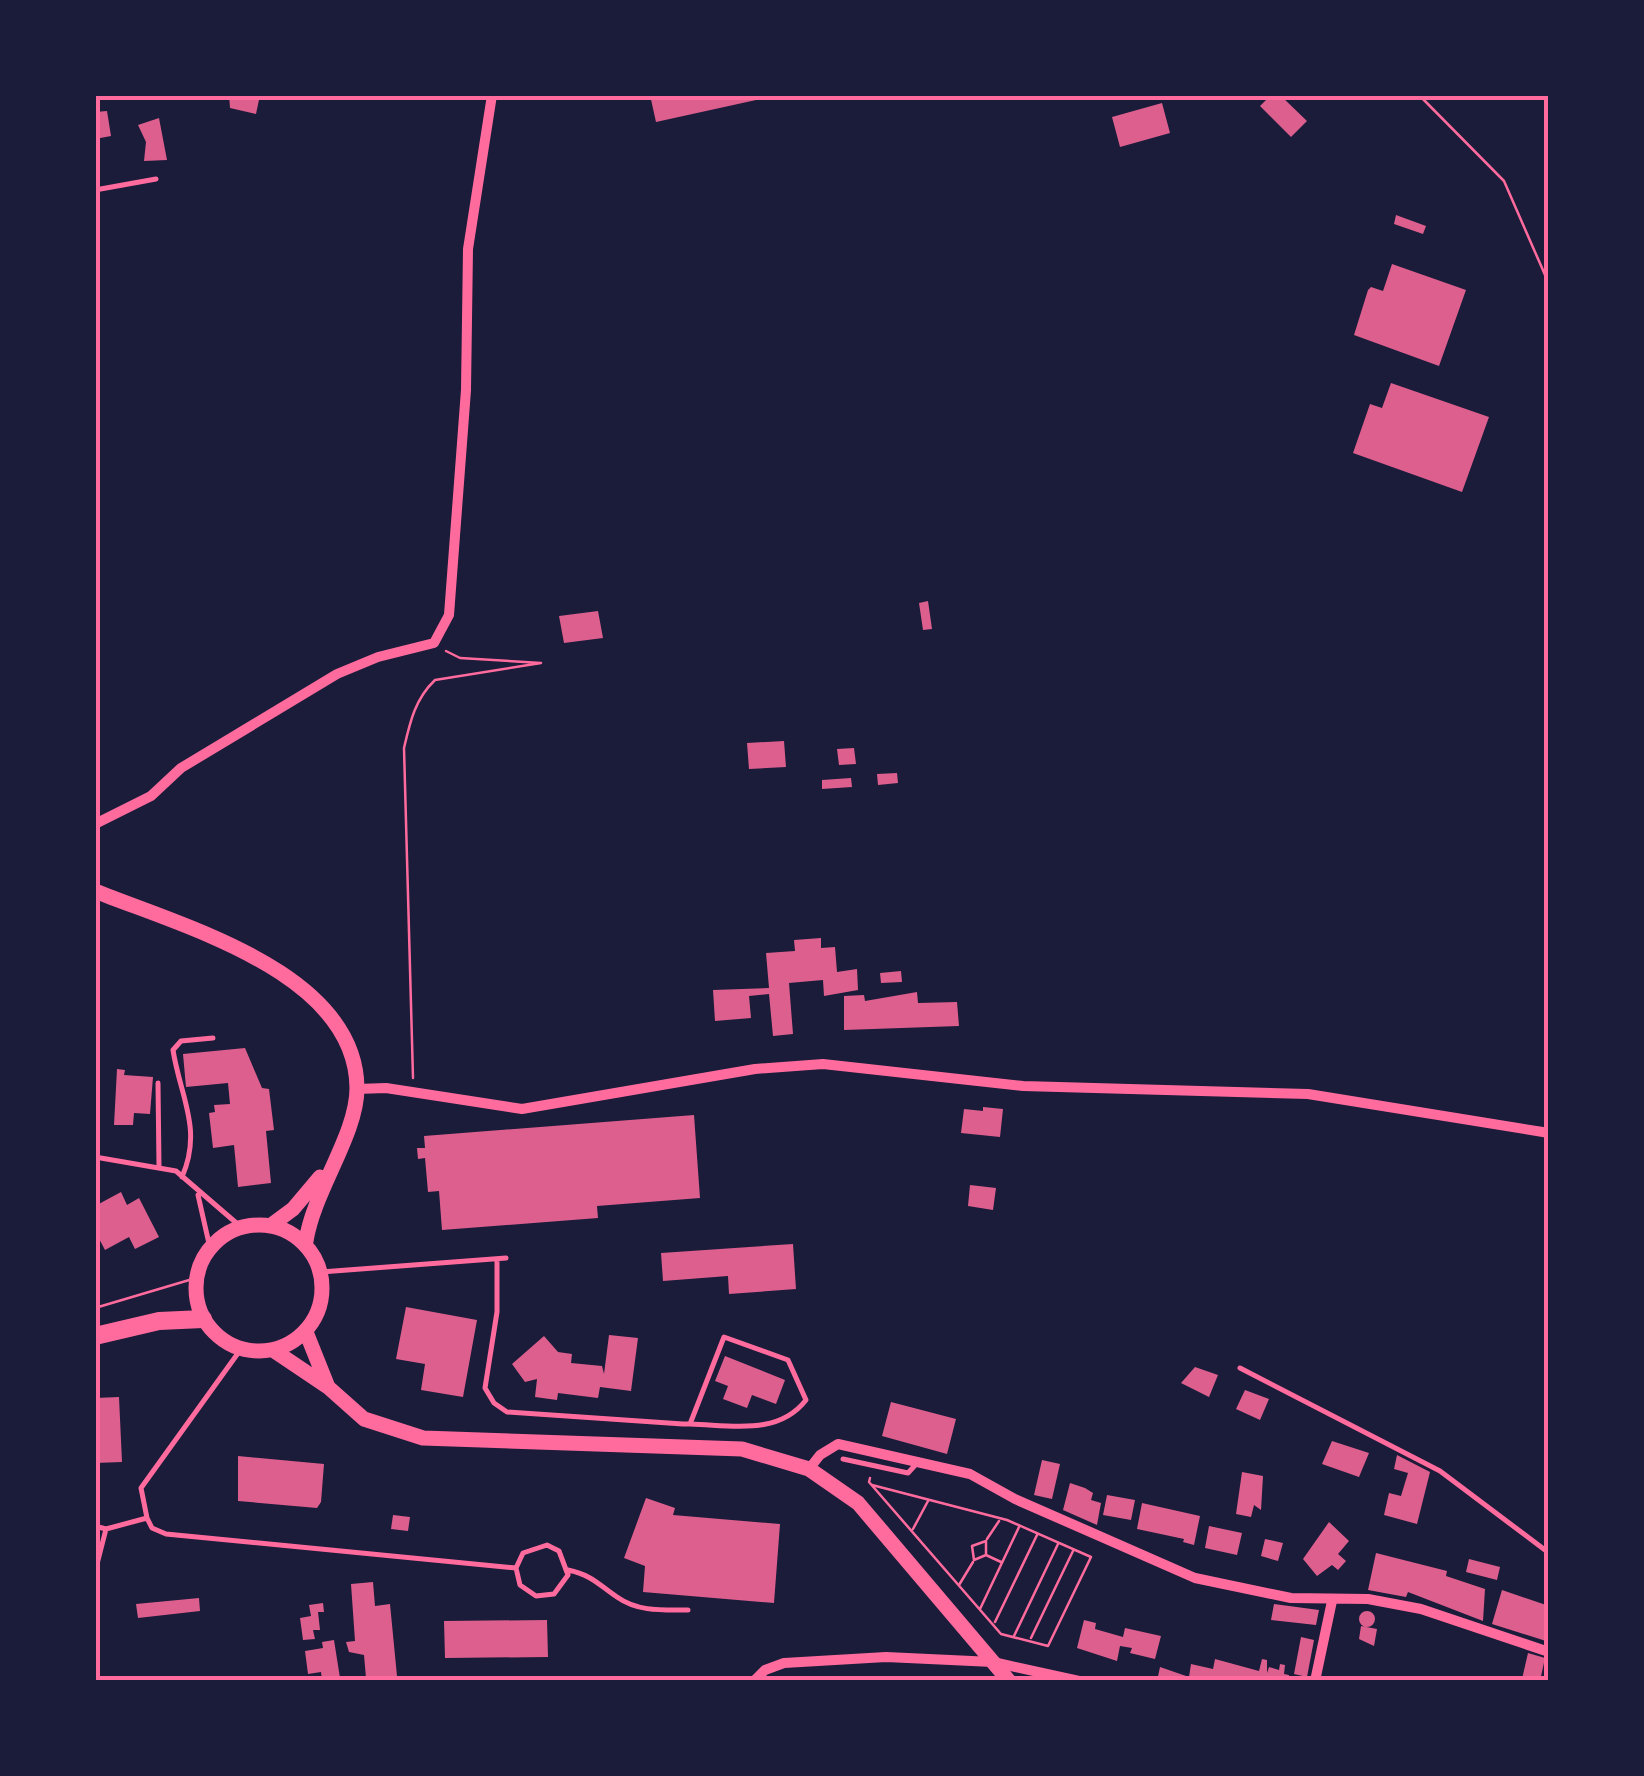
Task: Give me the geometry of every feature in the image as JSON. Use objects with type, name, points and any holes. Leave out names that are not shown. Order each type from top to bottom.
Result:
[{"type":"highway","points":[[95,1336],[159,1321],[203,1319]]},
{"type":"main road","points":[[95,891],[251,954],[294,980],[320,1005],[340,1035],[357,1089],[346,1134],[310,1216],[306,1241],[321,1272],[322,1298],[306,1332],[274,1350],[241,1350],[213,1332],[203,1319],[196,1278],[210,1248],[241,1227],[270,1226],[306,1241]]},
{"type":"main road","points":[[270,1226],[293,1209],[332,1162]]},
{"type":"main road","points":[[306,1332],[328,1386]]},
{"type":"main road","points":[[274,1350],[328,1386],[364,1419],[422,1438],[742,1449],[809,1468],[858,1504],[1009,1681]]},
{"type":"street","points":[[95,824],[151,796],[182,768],[338,674],[378,657],[423,648],[440,635],[449,615],[458,523],[466,390],[468,249],[492,95]]},
{"type":"street","points":[[357,1089],[522,1109],[755,1069],[822,1064],[1023,1086],[1308,1094],[1549,1133]]},
{"type":"street","points":[[809,1468],[820,1454],[838,1444],[920,1460],[970,1474],[1195,1578],[1291,1598],[1368,1599],[1421,1608],[1549,1652]]},
{"type":"street","points":[[1314,1681],[1332,1601]]},
{"type":"street","points":[[754,1681],[765,1670],[784,1663],[886,1657],[993,1662],[1079,1681]]},
{"type":"lane","points":[[95,190],[150,184],[156,178]]},
{"type":"lane","points":[[182,1177],[190,1160],[191,1107],[179,1090],[174,1050],[181,1041],[213,1038]]},
{"type":"lane","points":[[158,1084],[159,1167]]},
{"type":"lane","points":[[95,1157],[159,1167],[182,1177],[241,1227]]},
{"type":"lane","points":[[198,1192],[210,1248]]},
{"type":"lane","points":[[321,1272],[506,1258]]},
{"type":"lane","points":[[496,1259],[497,1312],[485,1388],[494,1403],[507,1412],[690,1424],[764,1426],[795,1414],[806,1400],[788,1360],[724,1336],[690,1424]]},
{"type":"lane","points":[[241,1350],[141,1488],[152,1528],[166,1534],[516,1568]]},
{"type":"lane","points":[[1240,1368],[1440,1472],[1549,1554]]},
{"type":"lane","points":[[843,1459],[908,1474],[920,1460]]},
{"type":"lane","points":[[95,1526],[106,1528],[147,1518]]},
{"type":"lane","points":[[95,1572],[106,1528]]},
{"type":"lane","points":[[547,1545],[559,1551],[568,1570],[564,1586],[554,1594],[536,1596],[520,1585],[516,1568],[523,1553],[547,1545]]},
{"type":"lane","points":[[568,1570],[600,1580],[617,1598],[647,1610],[688,1610]]},
{"type":"path","points":[[1419,95],[1504,181],[1549,284]]},
{"type":"path","points":[[414,1094],[404,748],[412,716],[422,692],[435,680],[542,663],[460,658],[446,650],[440,635]]},
{"type":"path","points":[[95,1308],[196,1278]]},
{"type":"path","points":[[871,1484],[928,1500],[1000,1518],[1091,1557],[1048,1646],[1001,1634],[871,1484]]},
{"type":"path","points":[[912,1531],[928,1500]]},
{"type":"path","points":[[986,1555],[986,1540],[1000,1518]]},
{"type":"path","points":[[980,1610],[1020,1526]]},
{"type":"path","points":[[994,1625],[1038,1534]]},
{"type":"path","points":[[974,1560],[972,1546],[986,1540]]},
{"type":"path","points":[[1013,1637],[1058,1542]]},
{"type":"path","points":[[1030,1641],[1074,1550]]},
{"type":"path","points":[[959,1585],[974,1560],[986,1555],[1002,1563]]},
{"type":"building","points":[[229,95],[260,95],[256,114],[230,108]]},
{"type":"building","points":[[650,95],[769,95],[770,97],[656,122]]},
{"type":"building","points":[[1271,95],[1280,95],[1307,121],[1291,137],[1260,106]]},
{"type":"building","points":[[1162,103],[1170,133],[1120,147],[1112,117]]},
{"type":"building","points":[[107,111],[111,136],[95,139],[95,112]]},
{"type":"building","points":[[159,118],[167,160],[144,161],[146,142],[138,125]]},
{"type":"building","points":[[1396,215],[1426,226],[1423,234],[1394,224]]},
{"type":"building","points":[[1392,264],[1466,290],[1439,366],[1354,335],[1368,290],[1371,287],[1383,291]]},
{"type":"building","points":[[1391,383],[1489,417],[1462,492],[1353,453],[1370,404],[1382,408]]},
{"type":"building","points":[[928,601],[932,629],[923,630],[919,603]]},
{"type":"building","points":[[598,611],[603,638],[564,643],[559,616]]},
{"type":"building","points":[[784,741],[786,767],[749,769],[747,743]]},
{"type":"building","points":[[854,748],[856,764],[839,765],[837,749]]},
{"type":"building","points":[[897,773],[898,783],[878,785],[877,774]]},
{"type":"building","points":[[851,778],[852,787],[822,789],[822,780]]},
{"type":"building","points":[[821,938],[821,948],[835,947],[837,972],[857,969],[858,990],[824,996],[823,980],[789,983],[793,1034],[773,1036],[769,994],[749,996],[751,1018],[715,1021],[713,990],[769,988],[766,953],[795,951],[794,940]]},
{"type":"building","points":[[901,971],[902,982],[881,983],[880,973]]},
{"type":"building","points":[[917,992],[918,1003],[957,1002],[959,1026],[844,1030],[844,996],[864,995],[865,1001]]},
{"type":"building","points":[[245,1048],[262,1088],[269,1089],[274,1130],[266,1131],[271,1183],[238,1187],[234,1145],[213,1148],[209,1113],[215,1112],[214,1105],[230,1104],[228,1083],[186,1087],[183,1054]]},
{"type":"building","points":[[117,1069],[125,1070],[124,1075],[153,1077],[150,1114],[134,1113],[133,1125],[114,1125]]},
{"type":"building","points":[[983,1107],[1003,1109],[1000,1137],[961,1133],[964,1109],[983,1111]]},
{"type":"building","points":[[694,1115],[700,1198],[597,1206],[598,1218],[442,1230],[439,1191],[428,1192],[425,1158],[418,1159],[417,1148],[425,1148],[424,1136]]},
{"type":"building","points":[[970,1185],[996,1188],[993,1210],[968,1206]]},
{"type":"building","points":[[121,1192],[127,1205],[139,1198],[159,1237],[135,1249],[129,1237],[105,1250],[95,1231],[95,1206]]},
{"type":"building","points":[[793,1244],[796,1289],[729,1294],[728,1276],[663,1281],[661,1253]]},
{"type":"building","points":[[406,1307],[477,1320],[463,1397],[421,1390],[425,1364],[396,1359]]},
{"type":"building","points":[[609,1335],[638,1338],[631,1391],[600,1387],[598,1398],[558,1393],[557,1400],[535,1397],[537,1379],[525,1382],[512,1364],[544,1336],[558,1352],[572,1354],[571,1363],[602,1366],[604,1374]]},
{"type":"building","points":[[725,1356],[785,1380],[776,1404],[752,1395],[747,1408],[723,1399],[728,1386],[715,1381]]},
{"type":"building","points":[[1195,1367],[1218,1375],[1209,1397],[1181,1383]]},
{"type":"building","points":[[1245,1390],[1269,1399],[1260,1420],[1236,1409]]},
{"type":"building","points":[[119,1397],[122,1462],[95,1463],[95,1398]]},
{"type":"building","points":[[891,1402],[956,1419],[947,1454],[882,1436]]},
{"type":"building","points":[[1332,1441],[1369,1453],[1359,1477],[1322,1464]]},
{"type":"building","points":[[1397,1455],[1430,1472],[1417,1524],[1384,1515],[1389,1493],[1401,1496],[1408,1473],[1394,1469]]},
{"type":"building","points":[[238,1456],[324,1464],[321,1502],[317,1508],[238,1501]]},
{"type":"building","points":[[1042,1460],[1060,1464],[1052,1499],[1034,1495]]},
{"type":"building","points":[[1242,1472],[1263,1476],[1261,1510],[1254,1505],[1251,1517],[1236,1514]]},
{"type":"building","points":[[1070,1483],[1093,1493],[1091,1500],[1101,1503],[1097,1525],[1063,1510]]},
{"type":"building","points":[[1107,1495],[1135,1500],[1131,1520],[1103,1515]]},
{"type":"building","points":[[646,1498],[675,1508],[673,1515],[780,1524],[774,1603],[643,1592],[645,1566],[624,1558]]},
{"type":"building","points":[[1142,1503],[1200,1516],[1194,1545],[1183,1542],[1184,1539],[1137,1529]]},
{"type":"building","points":[[393,1515],[410,1517],[408,1531],[391,1529]]},
{"type":"building","points":[[1329,1522],[1349,1541],[1338,1554],[1346,1561],[1338,1570],[1332,1565],[1317,1576],[1303,1559]]},
{"type":"building","points":[[1209,1526],[1242,1533],[1237,1555],[1205,1548]]},
{"type":"building","points":[[1265,1539],[1283,1543],[1278,1561],[1261,1556]]},
{"type":"building","points":[[1376,1553],[1447,1571],[1446,1576],[1485,1589],[1483,1621],[1408,1592],[1406,1597],[1368,1590]]},
{"type":"building","points":[[1469,1559],[1500,1567],[1497,1580],[1466,1572]]},
{"type":"building","points":[[373,1582],[375,1606],[390,1604],[397,1676],[366,1678],[364,1655],[349,1652],[346,1642],[355,1641],[351,1584]]},
{"type":"building","points":[[1502,1590],[1549,1606],[1549,1642],[1492,1624]]},
{"type":"building","points":[[199,1598],[200,1611],[138,1618],[136,1604]]},
{"type":"building","points":[[323,1603],[324,1612],[318,1612],[320,1630],[313,1630],[315,1639],[303,1640],[300,1618],[311,1616],[309,1605]]},
{"type":"building","points":[[1274,1604],[1319,1610],[1316,1625],[1271,1620]]},
{"type":"building","points":[[1367,1611],[1375,1619],[1367,1627],[1359,1619]]},
{"type":"building","points":[[547,1620],[548,1657],[445,1658],[444,1621]]},
{"type":"building","points":[[1084,1620],[1096,1623],[1095,1629],[1123,1637],[1125,1628],[1161,1636],[1155,1659],[1130,1653],[1132,1648],[1120,1646],[1117,1661],[1077,1648]]},
{"type":"building","points":[[1361,1626],[1377,1629],[1374,1646],[1359,1639]]},
{"type":"building","points":[[1301,1637],[1314,1640],[1307,1677],[1294,1674]]},
{"type":"building","points":[[334,1640],[340,1678],[322,1680],[321,1672],[308,1674],[305,1651],[323,1648],[322,1642]]},
{"type":"building","points":[[1528,1653],[1545,1658],[1540,1681],[1522,1679]]},
{"type":"building","points":[[1215,1659],[1259,1671],[1262,1659],[1267,1660],[1267,1673],[1269,1667],[1279,1670],[1280,1664],[1285,1665],[1284,1674],[1289,1675],[1289,1681],[1157,1681],[1160,1667],[1189,1677],[1191,1664],[1213,1669]]}]
